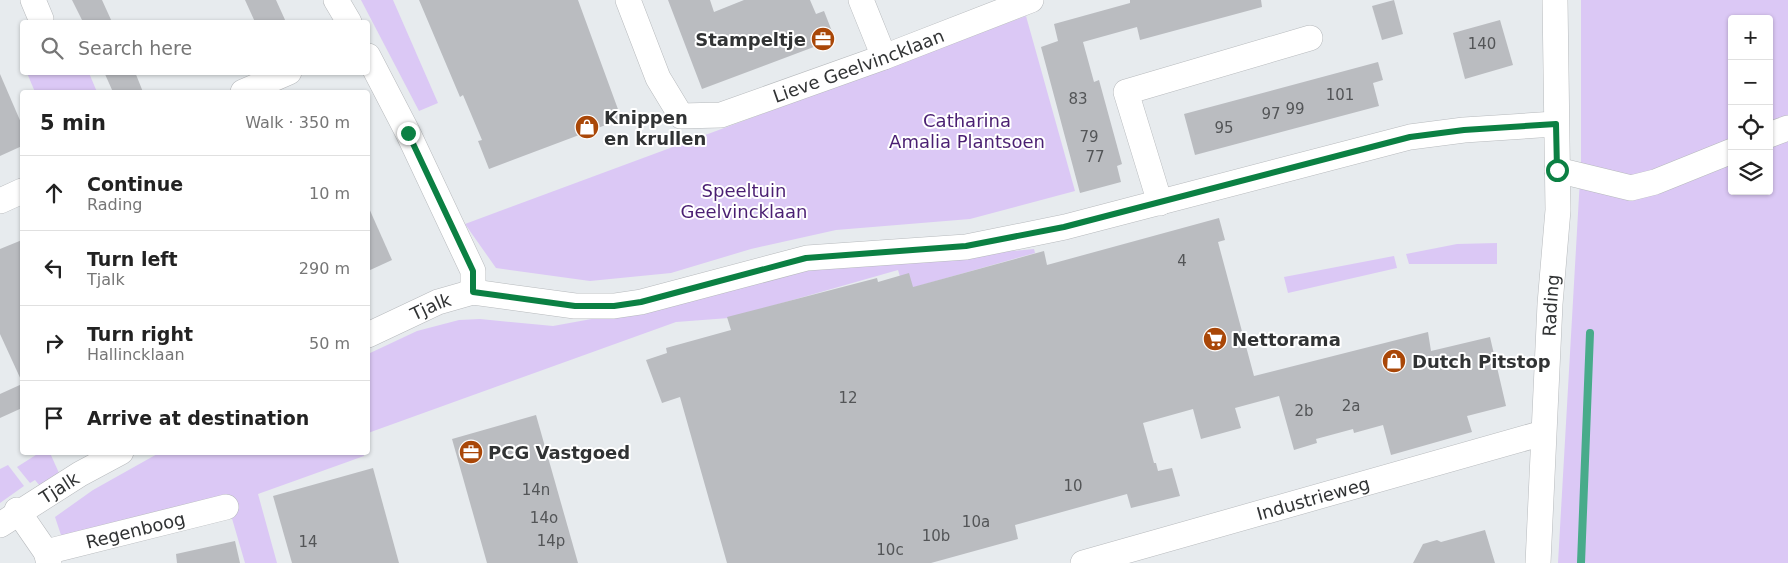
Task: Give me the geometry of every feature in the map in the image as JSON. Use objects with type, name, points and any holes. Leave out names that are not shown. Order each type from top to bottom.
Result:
[{"type":"street","points":[[336,0],[348,20]]},
{"type":"street","name":"Lieve Geelvincklaan","points":[[628,0],[658,78],[681,116],[721,115],[884,57],[1031,0]]},
{"type":"street","points":[[860,0],[884,57]]},
{"type":"street","name":"Rading","points":[[1538,563],[1550,304],[1558,210],[1555,0]]},
{"type":"street","points":[[1160,203],[1126,92],[1310,38]]},
{"type":"street","points":[[370,60],[412,142],[473,271],[473,292]]},
{"type":"street","points":[[248,90],[282,75]]},
{"type":"street","name":"Tjalk","points":[[370,334],[438,302],[473,292],[575,306],[614,306],[671,295],[806,258],[966,246],[1064,227],[1410,137],[1464,130],[1556,124]]},
{"type":"street","points":[[1773,134],[1788,128]]},
{"type":"street","points":[[1557,170],[1631,188],[1655,182],[1728,153]]},
{"type":"street","points":[[0,201],[20,192]]},
{"type":"street","name":"Industrieweg","points":[[1083,563],[1543,433]]},
{"type":"street","name":"Tjalk","points":[[12,516],[80,474],[115,455]]},
{"type":"street","name":"Regenboog","points":[[12,516],[48,558],[226,507]]},
{"type":"green space","points":[[361,0],[393,0],[438,103],[419,111]]},
{"type":"green space","points":[[1581,0],[1788,0],[1788,119],[1773,122],[1773,15],[1728,15],[1728,195],[1773,195],[1773,145],[1788,139],[1788,563],[1558,563],[1581,161]]},
{"type":"green space","name":"Catharina Amalia Plantsoen","points":[[1026,16],[1075,191],[970,219],[836,230],[751,249],[671,273],[590,281],[496,268],[465,224]]},
{"type":"green space","points":[[28,75],[90,75],[96,90],[34,90]]},
{"type":"green space","points":[[1497,243],[1497,264],[1409,264],[1406,254],[1457,244]]},
{"type":"green space","points":[[1034,249],[1035,253],[904,290],[898,270],[729,318],[676,322],[370,432],[370,353],[417,331],[459,320],[480,319],[553,326],[608,316],[798,271]]},
{"type":"green space","points":[[1394,256],[1397,268],[1288,293],[1284,277]]},
{"type":"green space","points":[[36,455],[51,455],[59,473],[40,486],[35,480],[30,483],[17,467]]},
{"type":"green space","points":[[155,455],[364,456],[258,494],[277,563],[245,563],[226,498],[63,541],[55,517],[93,490]]},
{"type":"green space","points":[[8,465],[24,486],[0,503],[0,469]]},
{"type":"building","points":[[72,0],[102,0],[111,20],[82,20]]},
{"type":"building","points":[[245,0],[276,0],[285,20],[254,20]]},
{"type":"building","points":[[419,0],[578,0],[619,112],[619,120],[489,169],[478,141],[482,140],[463,95],[460,97]]},
{"type":"building","points":[[668,0],[710,0],[714,12],[744,0],[810,0],[816,14],[824,11],[835,39],[702,89]]},
{"type":"building","points":[[1130,0],[1261,0],[1262,7],[1140,40],[1137,27],[1083,42],[1094,82],[1099,80],[1122,164],[1117,166],[1121,182],[1080,193],[1041,47],[1058,41],[1054,24],[1130,3]]},
{"type":"building","points":[[1394,0],[1403,34],[1382,40],[1372,6]]},
{"type":"building","points":[[1500,20],[1513,65],[1465,79],[1453,33]]},
{"type":"building","points":[[1378,62],[1383,80],[1373,83],[1379,106],[1195,155],[1184,114]]},
{"type":"building","points":[[0,74],[20,120],[20,147],[0,156]]},
{"type":"building","points":[[105,75],[136,75],[142,90],[112,90]]},
{"type":"building","points":[[370,210],[392,260],[370,270]]},
{"type":"building","points":[[1219,218],[1225,240],[1218,242],[1254,376],[1428,332],[1431,351],[1490,337],[1506,406],[1467,416],[1472,432],[1391,455],[1383,425],[1354,433],[1353,429],[1316,439],[1317,443],[1294,450],[1279,396],[1235,408],[1241,428],[1201,439],[1193,409],[1143,423],[1158,471],[1172,468],[1180,496],[1131,508],[1127,494],[1015,525],[1018,539],[931,563],[727,563],[680,397],[662,403],[646,360],[667,353],[666,348],[731,330],[727,317],[877,278],[878,282],[909,273],[913,287],[1044,251],[1047,265]]},
{"type":"building","points":[[20,241],[20,378],[0,334],[0,249]]},
{"type":"building","points":[[20,385],[20,409],[0,418],[0,394]]},
{"type":"building","points":[[536,415],[578,563],[487,563],[452,439]]},
{"type":"building","points":[[373,468],[399,563],[292,563],[273,496]]},
{"type":"building","points":[[1485,530],[1495,563],[1413,563],[1423,544],[1437,540],[1441,542]]},
{"type":"building","points":[[235,541],[240,563],[177,563],[176,554]]},
{"type":"waterway","points":[[1581,563],[1590,333]]},
{"type":"place","name":"Stampeltje","points":[[823,39]]},
{"type":"place","name":"Knippen en krullen","points":[[587,127]]},
{"type":"place","name":"Nettorama","points":[[1215,339]]},
{"type":"place","name":"Dutch Pitstop","points":[[1394,361]]},
{"type":"place","name":"PCG Vastgoed","points":[[471,452]]},
{"type":"route","points":[[408,133],[473,271],[473,292],[575,306],[614,306],[641,302],[806,258],[966,246],[1064,227],[1410,137],[1464,130],[1556,124],[1557,170]]},
{"type":"park label","name":"Speeltuin Geelvincklaan","points":[[744,200]]}]
